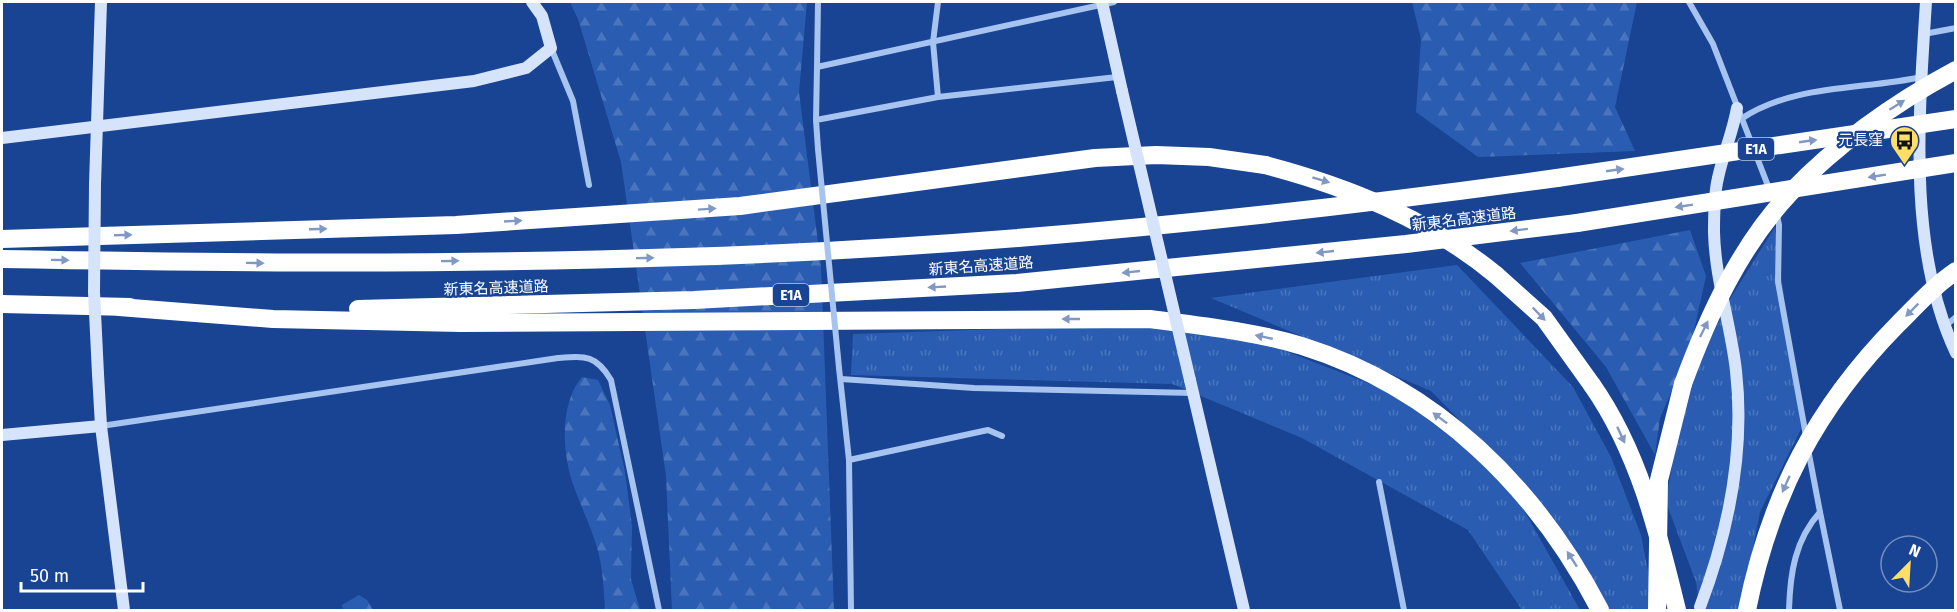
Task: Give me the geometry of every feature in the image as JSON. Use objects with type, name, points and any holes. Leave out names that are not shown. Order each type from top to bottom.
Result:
[{"type":"highway","points":[[1657,610],[1659,480],[1683,384],[1700,337],[1734,270],[1790,193],[1883,114],[1956,70]]},
{"type":"highway","name":"新東名高速道路","points":[[2,259],[320,264],[684,257],[973,242],[1309,210],[1557,178],[1956,119]]},
{"type":"highway","points":[[2,239],[456,225],[740,207],[1105,158],[1155,155],[1209,157],[1265,165],[1324,180],[1417,221],[1472,255],[1544,318],[1592,385],[1619,429],[1640,476],[1658,530],[1677,610]]},
{"type":"highway","name":"新東名高速道路","points":[[2,304],[119,307],[447,307],[694,300],[1005,284],[1371,248],[1577,223],[1956,163]]},
{"type":"highway","points":[[1747,610],[1773,513],[1791,472],[1817,427],[1866,357],[1939,283],[1956,271]]},
{"type":"highway","points":[[119,307],[273,319],[462,323],[1150,319],[1260,336],[1302,346],[1394,386],[1480,449],[1515,483],[1548,523],[1581,573],[1600,610]]},
{"type":"street","points":[[101,2],[95,126],[94,292],[101,426],[124,610]]},
{"type":"street","points":[[532,2],[542,16],[551,48],[573,101],[589,185]]},
{"type":"street","points":[[818,2],[816,120],[841,379],[843,423],[849,460],[851,610]]},
{"type":"street","points":[[938,2],[933,42],[938,97]]},
{"type":"street","points":[[817,67],[1106,2],[1117,77],[1244,610]]},
{"type":"street","points":[[1689,2],[1713,44],[1767,178],[1779,225],[1778,282],[1840,610]]},
{"type":"street","points":[[1926,2],[1922,77],[1924,224],[1928,268],[1944,327],[1956,353]]},
{"type":"street","points":[[1923,34],[1956,28]]},
{"type":"street","points":[[2,138],[474,81],[526,68],[551,48]]},
{"type":"street","points":[[816,120],[938,97],[1044,87],[1117,77]]},
{"type":"street","points":[[1739,113],[1785,98],[1922,77]]},
{"type":"street","points":[[1700,607],[1722,538],[1736,452],[1739,416],[1736,371],[1714,233],[1717,181],[1739,113]]},
{"type":"street","points":[[1944,327],[1956,317]]},
{"type":"street","points":[[2,435],[101,426],[558,358],[585,356],[602,365],[611,380],[659,610]]},
{"type":"street","points":[[841,379],[974,388],[1194,393]]},
{"type":"street","points":[[849,460],[988,430],[1002,436]]},
{"type":"street","points":[[1379,482],[1404,610]]},
{"type":"street","points":[[1789,610],[1790,585],[1796,553],[1806,528],[1820,512]]},
{"type":"green space","points":[[570,2],[807,2],[799,92],[821,266],[834,610],[672,610],[666,476],[621,162],[578,19]]},
{"type":"green space","points":[[1412,2],[1637,2],[1615,107],[1635,151],[1478,157],[1416,112],[1421,39]]},
{"type":"green space","points":[[1775,227],[1801,429],[1760,512],[1741,610],[1700,610],[1696,582],[1666,502],[1673,459],[1698,364],[1730,299]]},
{"type":"green space","points":[[1690,230],[1706,276],[1690,349],[1660,418],[1655,455],[1606,367],[1520,263]]},
{"type":"green space","points":[[1457,265],[1573,387],[1611,457],[1641,535],[1651,587],[1651,610],[1607,610],[1586,566],[1495,456],[1431,391],[1211,298]]},
{"type":"green space","points":[[1159,324],[1280,349],[1422,404],[1520,503],[1580,610],[1522,610],[1468,530],[1302,438],[1172,384],[851,375],[853,334]]},
{"type":"green space","points":[[582,377],[598,380],[610,405],[625,472],[632,526],[631,579],[640,610],[605,610],[598,551],[570,474],[565,445],[566,415],[569,401]]},
{"type":"green space","points":[[359,595],[367,600],[373,610],[343,610],[342,605]]},
{"type":"place","name":"元長窪","points":[[1904,166]]}]
